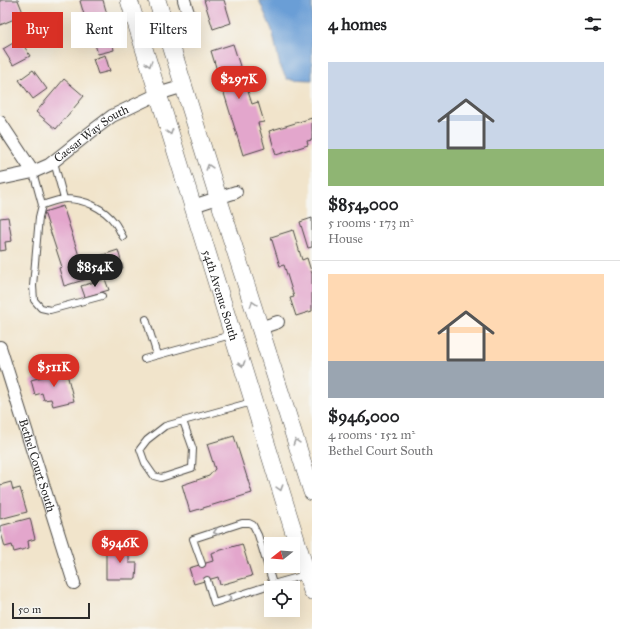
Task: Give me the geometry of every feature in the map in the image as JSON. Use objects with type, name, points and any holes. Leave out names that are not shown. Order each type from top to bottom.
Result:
[{"type":"main road","name":"54th Avenue South","points":[[129,0],[310,583]]},
{"type":"main road","points":[[157,0],[312,492]]},
{"type":"street","points":[[184,0],[188,12]]},
{"type":"street","name":"Caesar Way South","points":[[0,179],[33,172],[49,165],[112,116],[158,94],[184,86]]},
{"type":"street","points":[[0,122],[33,172]]},
{"type":"street","points":[[192,206],[236,192]]},
{"type":"street","points":[[260,328],[278,322]]},
{"type":"street","name":"Bethel Court South","points":[[0,347],[74,583]]},
{"type":"lane","points":[[54,162],[64,199]]},
{"type":"lane","points":[[33,172],[42,205],[39,217],[33,286],[34,300],[42,308],[50,310],[102,296]]},
{"type":"lane","points":[[42,205],[64,199],[78,200],[93,205],[106,213],[115,223],[122,237]]},
{"type":"lane","points":[[146,319],[157,355]]},
{"type":"lane","points":[[144,359],[232,334]]},
{"type":"lane","points":[[183,421],[193,449],[192,468],[161,478],[154,476],[145,463],[140,449],[147,440],[165,426],[183,421],[254,402]]},
{"type":"lane","points":[[202,564],[193,539],[242,523],[249,523],[253,525],[258,535],[272,581]]},
{"type":"lane","points":[[207,580],[214,603],[264,587]]},
{"type":"lane","points":[[300,583],[310,583]]},
{"type":"water","points":[[259,0],[312,0],[312,80],[287,79],[280,66],[272,30]]},
{"type":"building","points":[[0,0],[18,0],[23,12],[12,12],[12,20],[0,25]]},
{"type":"building","points":[[103,0],[106,12],[83,12],[80,1]]},
{"type":"building","points":[[204,0],[224,0],[231,23],[213,29]]},
{"type":"building","points":[[12,44],[12,48],[25,48],[30,56],[13,65],[3,49]]},
{"type":"building","points":[[233,44],[252,104],[258,102],[264,122],[258,123],[265,148],[243,155],[211,51]]},
{"type":"building","points":[[96,48],[114,48],[114,50],[98,54]]},
{"type":"building","points":[[105,55],[110,71],[98,74],[93,59]]},
{"type":"building","points":[[33,70],[47,89],[33,99],[19,80]]},
{"type":"building","points":[[64,79],[84,96],[56,129],[36,112]]},
{"type":"building","points":[[312,118],[312,140],[307,141],[308,145],[276,155],[269,131]]},
{"type":"building","points":[[63,206],[81,262],[118,250],[123,268],[64,286],[59,268],[62,267],[44,212]]},
{"type":"building","points":[[8,217],[12,241],[5,242],[6,250],[0,251],[0,218]]},
{"type":"building","points":[[312,218],[312,247],[308,248],[300,222]]},
{"type":"building","points":[[293,230],[302,260],[307,258],[312,274],[312,311],[296,316],[290,298],[294,297],[284,265],[280,266],[271,237]]},
{"type":"building","points":[[105,279],[109,290],[85,297],[81,286]]},
{"type":"building","points":[[66,370],[74,401],[53,406],[51,399],[44,400],[42,393],[35,395],[31,380]]},
{"type":"building","points":[[234,436],[252,493],[190,512],[182,485],[209,476],[215,469],[207,444]]},
{"type":"building","points":[[11,482],[13,490],[20,488],[27,512],[0,519],[0,485]]},
{"type":"building","points":[[30,518],[35,539],[28,541],[29,548],[14,552],[12,545],[5,547],[0,526]]},
{"type":"building","points":[[242,544],[252,576],[220,585],[218,577],[194,584],[189,568],[213,561],[211,553]]},
{"type":"building","points":[[106,547],[129,547],[129,563],[137,563],[136,579],[106,579]]}]
